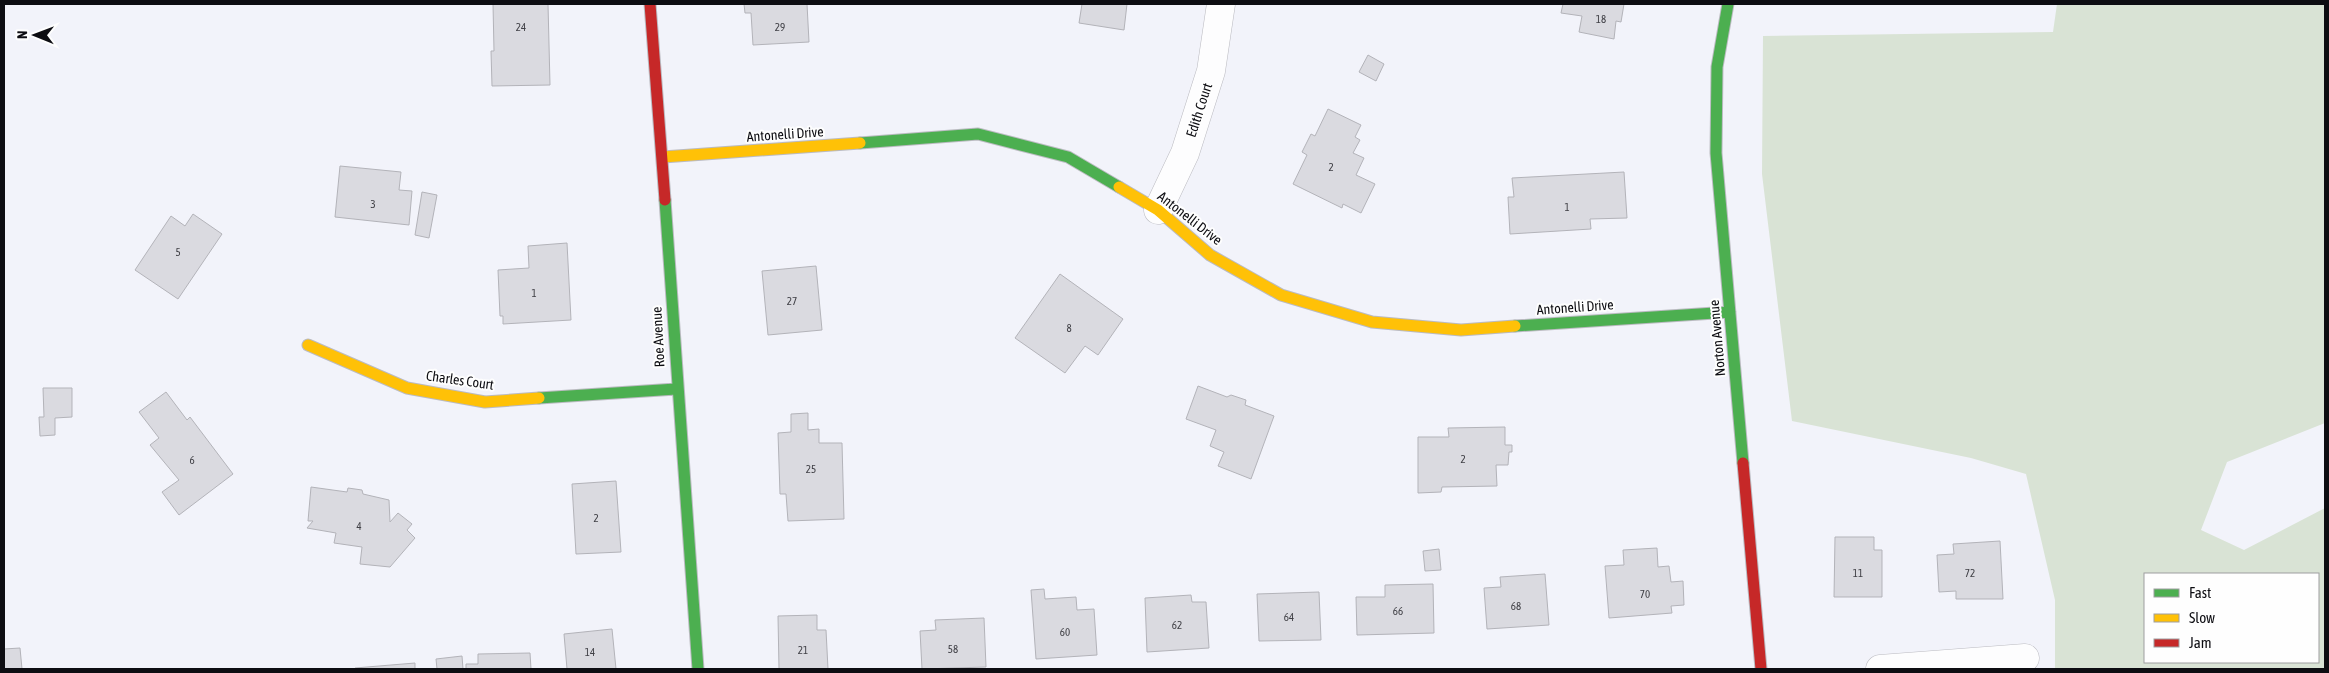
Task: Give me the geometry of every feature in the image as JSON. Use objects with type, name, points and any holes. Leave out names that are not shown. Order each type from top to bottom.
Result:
[{"type":"street","name":"Roe Avenue","points":[[650,4],[663,157],[676,389],[698,669]]},
{"type":"street","name":"Edith Court","points":[[1158,210],[1185,153],[1212,71],[1221,4]]},
{"type":"street","name":"Norton Avenue","points":[[1728,4],[1717,67],[1716,153],[1761,669]]},
{"type":"street","name":"Antonelli Drive","points":[[663,157],[978,134],[1068,157],[1158,210],[1210,255],[1281,295],[1372,322],[1461,330],[1730,312]]},
{"type":"street","name":"Charles Court","points":[[308,345],[408,388],[485,402],[676,389]]},
{"type":"street","points":[[1880,669],[2025,658]]},
{"type":"green space","points":[[2057,4],[2325,4],[2325,423],[2227,462],[2201,530],[2244,550],[2325,508],[2325,669],[2055,669],[2055,600],[2026,474],[1971,458],[1792,421],[1762,174],[1763,36],[2053,32]]},
{"type":"building","points":[[493,4],[548,4],[550,85],[492,86],[491,51],[494,51]]},
{"type":"building","points":[[744,4],[807,4],[809,42],[753,45],[751,13],[745,13]]},
{"type":"building","points":[[1082,4],[1127,4],[1124,30],[1079,23]]},
{"type":"building","points":[[1563,4],[1624,4],[1621,22],[1616,21],[1614,39],[1579,32],[1582,16],[1561,13]]},
{"type":"building","points":[[1368,55],[1384,64],[1376,81],[1359,72]]},
{"type":"building","points":[[1328,109],[1361,125],[1355,137],[1360,140],[1353,153],[1364,158],[1356,175],[1375,184],[1361,213],[1343,204],[1342,208],[1293,184],[1307,155],[1302,152],[1311,134],[1315,136]]},
{"type":"building","points":[[340,166],[401,172],[399,190],[412,191],[409,225],[335,217]]},
{"type":"building","points":[[1624,172],[1627,218],[1590,219],[1591,229],[1510,234],[1508,197],[1514,197],[1512,178]]},
{"type":"building","points":[[422,192],[437,195],[429,238],[415,235]]},
{"type":"building","points":[[193,214],[222,234],[178,299],[135,270],[171,216],[185,226]]},
{"type":"building","points":[[567,243],[571,320],[503,324],[503,316],[500,316],[498,270],[529,268],[528,246]]},
{"type":"building","points":[[816,266],[822,330],[768,335],[762,271]]},
{"type":"building","points":[[1060,274],[1123,319],[1098,355],[1085,346],[1065,373],[1015,338]]},
{"type":"building","points":[[1198,386],[1227,397],[1231,395],[1246,400],[1245,405],[1274,416],[1251,479],[1218,466],[1224,452],[1210,446],[1216,430],[1186,419]]},
{"type":"building","points":[[43,388],[72,388],[72,417],[55,418],[55,435],[40,436],[39,417],[44,417]]},
{"type":"building","points":[[166,392],[187,420],[190,417],[233,474],[179,515],[162,492],[179,480],[150,445],[159,438],[139,412]]},
{"type":"building","points":[[808,413],[808,430],[819,429],[819,443],[842,443],[844,519],[788,521],[786,494],[780,494],[778,433],[791,432],[791,414]]},
{"type":"building","points":[[1505,427],[1505,445],[1512,445],[1512,452],[1509,452],[1508,465],[1496,465],[1497,486],[1442,487],[1441,492],[1418,493],[1418,437],[1449,437],[1448,428]]},
{"type":"building","points":[[616,481],[621,552],[576,554],[572,484]]},
{"type":"building","points":[[311,487],[347,492],[348,488],[362,490],[363,494],[389,500],[390,522],[398,513],[412,524],[407,530],[415,538],[390,567],[360,564],[362,547],[334,543],[336,533],[307,528],[313,521],[308,521]]},
{"type":"building","points":[[1835,537],[1874,537],[1874,550],[1882,550],[1882,597],[1834,597]]},
{"type":"building","points":[[2000,541],[2003,599],[1956,599],[1956,591],[1939,592],[1937,555],[1954,554],[1953,544]]},
{"type":"building","points":[[1657,548],[1658,567],[1669,566],[1671,582],[1683,581],[1684,605],[1671,606],[1672,613],[1609,618],[1605,566],[1624,565],[1623,550]]},
{"type":"building","points":[[1439,549],[1441,570],[1425,571],[1423,551]]},
{"type":"building","points":[[1545,574],[1549,625],[1487,629],[1484,588],[1501,587],[1500,577]]},
{"type":"building","points":[[1433,584],[1434,633],[1357,635],[1356,597],[1385,597],[1385,585]]},
{"type":"building","points":[[1044,589],[1045,599],[1076,597],[1077,610],[1094,609],[1097,655],[1036,659],[1031,590]]},
{"type":"building","points":[[1319,592],[1321,640],[1259,641],[1257,594]]},
{"type":"building","points":[[1191,595],[1192,602],[1206,602],[1209,648],[1147,652],[1145,598]]},
{"type":"building","points":[[817,615],[817,630],[826,630],[828,669],[779,669],[778,616]]},
{"type":"building","points":[[984,618],[986,667],[922,669],[920,631],[936,630],[935,620]]},
{"type":"building","points":[[612,629],[616,669],[567,669],[564,634]]},
{"type":"building","points":[[20,648],[22,669],[4,669],[4,649]]},
{"type":"building","points":[[530,653],[531,669],[466,669],[466,664],[478,664],[478,654]]},
{"type":"building","points":[[462,656],[463,669],[437,669],[436,659]]},
{"type":"building","points":[[415,663],[415,669],[355,669],[355,668]]},
{"type":"traffic: fast","points":[[1728,4],[1717,67],[1716,153],[1743,463]]},
{"type":"traffic: fast","points":[[860,143],[978,134],[1068,157],[1119,187]]},
{"type":"traffic: fast","points":[[665,200],[698,669]]},
{"type":"traffic: fast","points":[[1515,326],[1730,312]]},
{"type":"traffic: fast","points":[[539,398],[676,389]]},
{"type":"traffic: slow","points":[[663,157],[860,143]]},
{"type":"traffic: slow","points":[[1119,187],[1158,210],[1210,255],[1281,295],[1372,322],[1461,330],[1515,326]]},
{"type":"traffic: slow","points":[[308,345],[407,388],[485,402],[539,398]]},
{"type":"traffic: jam","points":[[650,4],[665,200]]},
{"type":"traffic: jam","points":[[1743,463],[1761,669]]}]
